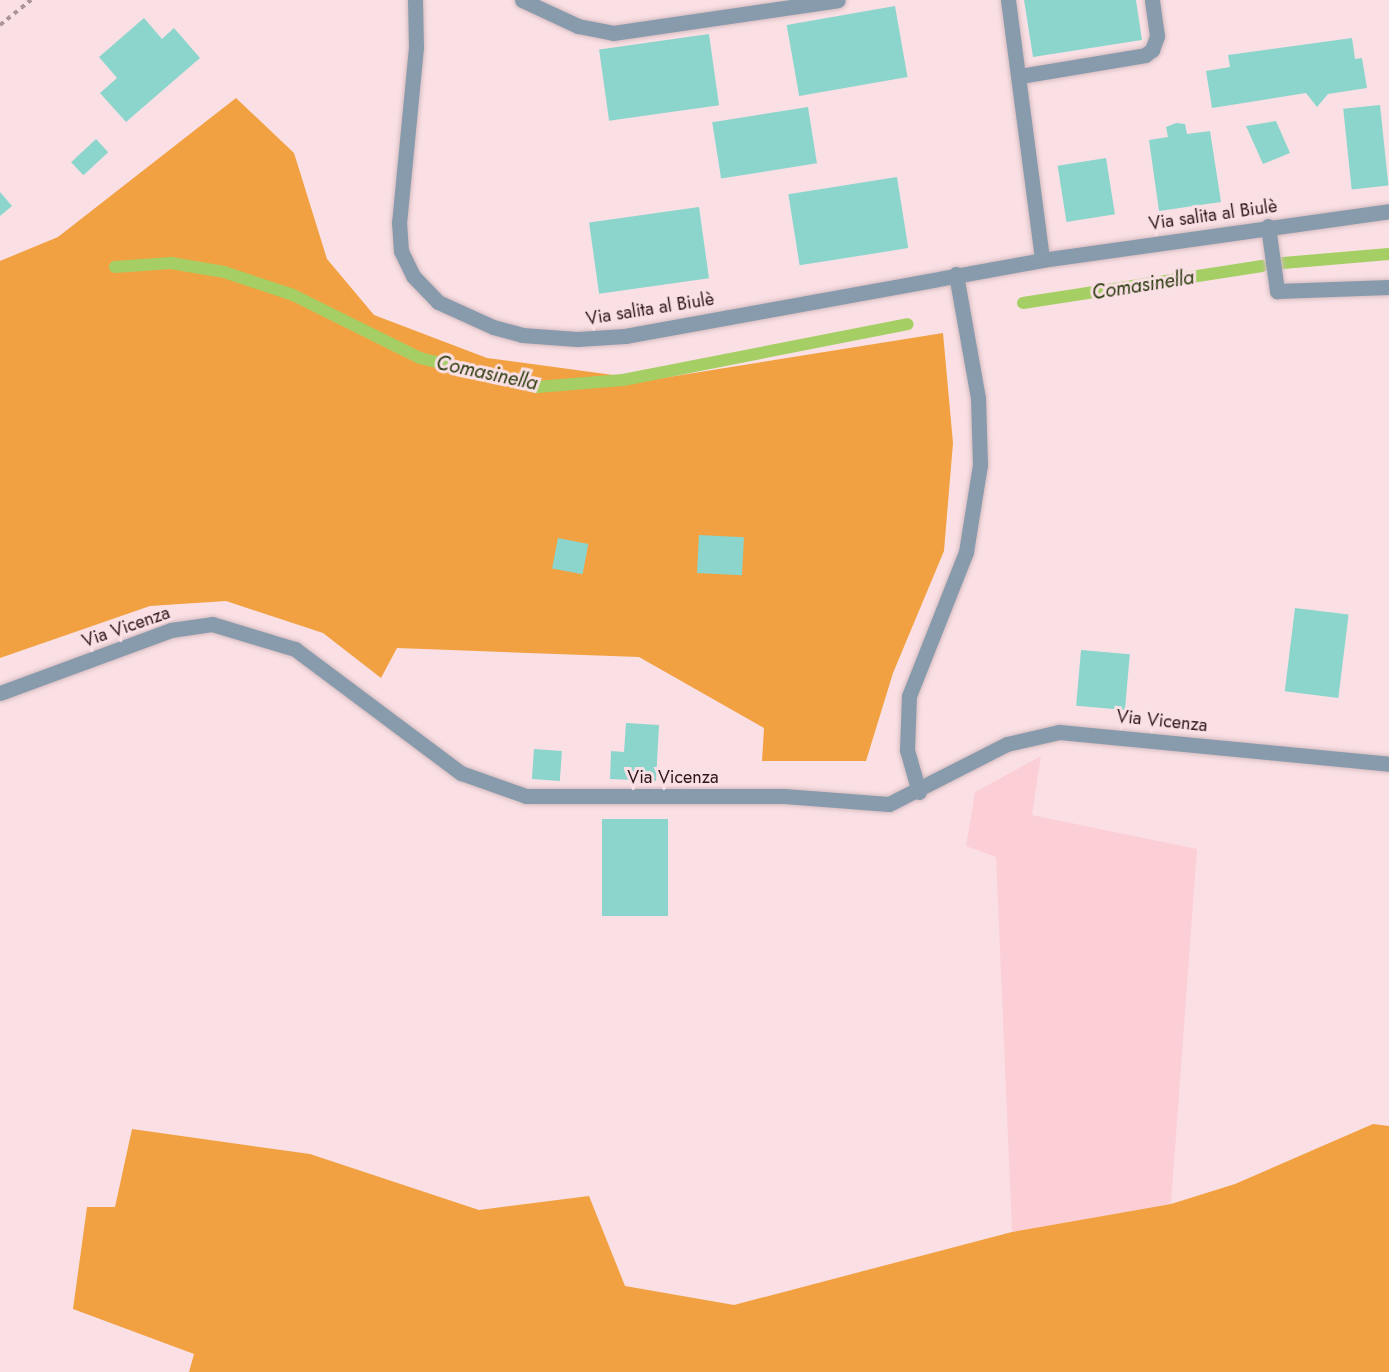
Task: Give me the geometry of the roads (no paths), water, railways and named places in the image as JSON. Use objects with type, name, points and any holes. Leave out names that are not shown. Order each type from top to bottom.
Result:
[{"type":"street","name":"Via salita al Biulè","points":[[415,0],[416,47],[399,222],[401,251],[421,286],[450,309],[522,335],[608,338],[1042,260],[1268,226],[1389,211]]},
{"type":"street","points":[[522,0],[578,26],[613,33],[838,0]]},
{"type":"street","points":[[1008,0],[1020,76],[1042,260]]},
{"type":"street","points":[[1020,76],[1149,53],[1157,36],[1152,0]]},
{"type":"street","points":[[1268,226],[1276,290],[1282,292],[1389,287]]},
{"type":"street","points":[[919,792],[909,763],[907,710],[966,552],[980,465],[978,398],[956,274]]},
{"type":"street","name":"Via Vicenza","points":[[0,693],[171,630],[212,624],[295,649],[461,773],[526,796],[798,796],[889,804],[919,792],[1007,744],[1059,732],[1389,764]]},
{"type":"waterway","name":"Comasinella","points":[[1283,263],[1389,254]]},
{"type":"waterway","name":"Comasinella","points":[[115,267],[171,263],[224,272],[293,295],[420,358],[537,387],[623,380],[908,324]]},
{"type":"waterway","name":"Comasinella","points":[[1023,303],[1262,266]]}]
